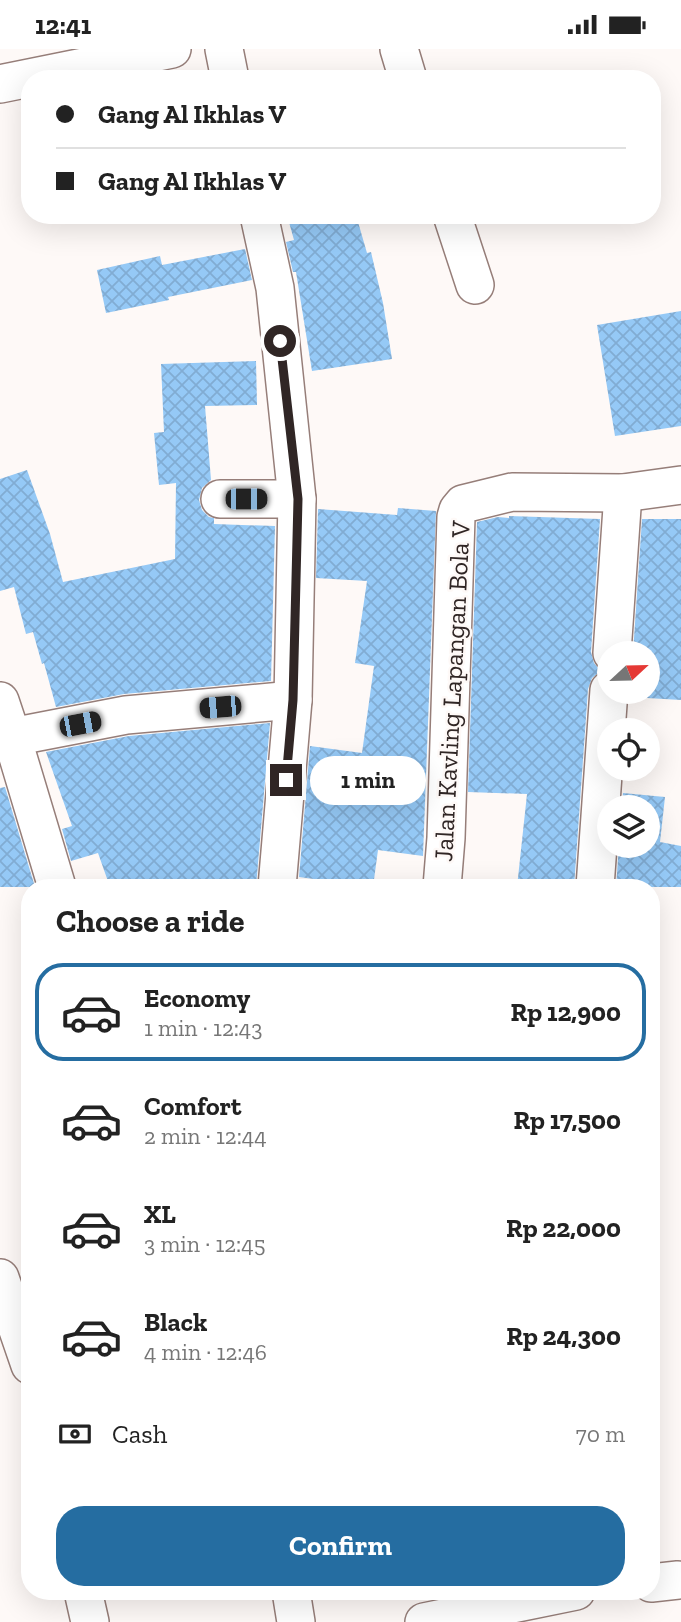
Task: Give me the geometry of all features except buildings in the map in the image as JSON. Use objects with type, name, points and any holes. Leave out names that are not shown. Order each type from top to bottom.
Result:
[{"type":"street","points":[[82,70],[172,49]]},
{"type":"street","points":[[224,49],[228,70]]},
{"type":"street","points":[[399,49],[405,70]]},
{"type":"street","points":[[0,84],[21,81]]},
{"type":"street","points":[[261,224],[275,288],[298,499],[293,700],[278,879]]},
{"type":"street","points":[[455,224],[475,285]]},
{"type":"street","name":"Jalan Kavling Lapangan Bola V","points":[[443,879],[458,510],[463,504],[512,492],[623,493],[681,485]]},
{"type":"street","points":[[613,641],[623,493]]},
{"type":"street","points":[[220,499],[298,499]]},
{"type":"street","points":[[6,740],[125,715],[293,700]]},
{"type":"street","points":[[0,701],[6,740],[54,879]]},
{"type":"street","points":[[596,879],[608,704]]},
{"type":"street","points":[[0,1278],[21,1338]]},
{"type":"street","points":[[85,1600],[90,1622]]},
{"type":"street","points":[[292,1600],[296,1622]]},
{"type":"street","points":[[424,1622],[470,1609],[523,1600]]},
{"type":"route","points":[[280,341],[298,499],[293,700],[286,780]]}]
